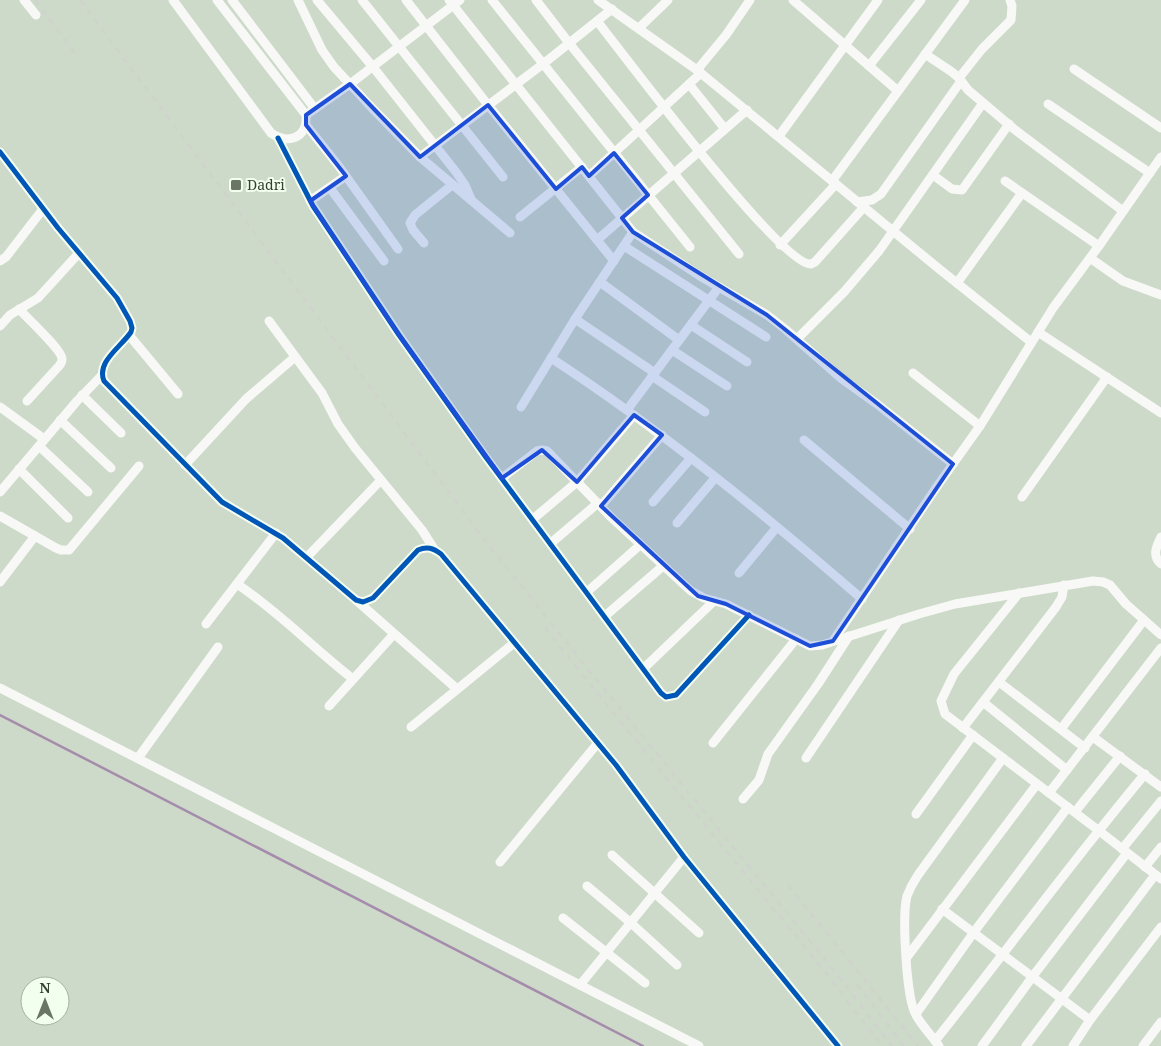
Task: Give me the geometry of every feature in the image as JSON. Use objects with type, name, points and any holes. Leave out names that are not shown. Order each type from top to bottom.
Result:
[{"type":"street","points":[[24,0],[36,15]]},
{"type":"street","points":[[173,0],[271,134],[278,138],[293,138],[302,132],[306,120],[315,109],[427,26],[454,2],[516,84],[634,232],[719,287],[767,315],[842,379],[953,464]]},
{"type":"street","points":[[217,0],[398,249]]},
{"type":"street","points":[[232,0],[315,109]]},
{"type":"street","points":[[298,0],[322,50],[350,84],[420,157],[510,233]]},
{"type":"street","points":[[317,0],[373,67],[465,185],[472,202]]},
{"type":"street","points":[[362,0],[503,178]]},
{"type":"street","points":[[406,0],[488,106],[614,260]]},
{"type":"street","points":[[492,0],[690,247]]},
{"type":"street","points":[[536,0],[740,254]]},
{"type":"street","points":[[598,0],[699,72],[1031,342]]},
{"type":"street","points":[[639,28],[668,0]]},
{"type":"street","points":[[589,176],[689,84],[750,0]]},
{"type":"street","points":[[793,0],[846,44],[898,92]]},
{"type":"street","points":[[779,136],[878,0]]},
{"type":"street","points":[[869,66],[921,0]]},
{"type":"street","points":[[780,245],[834,182],[965,0]]},
{"type":"street","points":[[597,21],[750,212],[780,245],[804,263],[812,264],[824,254],[860,204],[872,200],[881,194],[982,49],[1011,20],[1012,6],[1010,0]]},
{"type":"street","points":[[420,157],[612,10]]},
{"type":"street","points":[[925,54],[960,79],[968,90],[1008,124],[1123,211]]},
{"type":"street","points":[[1074,69],[1161,128]]},
{"type":"street","points":[[689,84],[725,129]]},
{"type":"street","points":[[797,339],[844,292],[894,232],[983,103]]},
{"type":"street","points":[[1048,104],[1155,171]]},
{"type":"street","points":[[597,240],[673,172],[747,110]]},
{"type":"street","points":[[933,175],[952,188],[962,190],[1008,124]]},
{"type":"street","points":[[278,138],[310,201],[399,335],[661,693],[666,697],[676,695],[749,615]]},
{"type":"street","points":[[0,152],[43,209],[117,298],[132,328],[129,335],[105,363],[102,376],[60,420],[0,492]]},
{"type":"street","points":[[833,641],[980,426],[1053,308],[1123,211],[1155,171],[1161,157]]},
{"type":"street","points":[[520,217],[582,167]]},
{"type":"street","points":[[310,201],[346,176]]},
{"type":"street","points":[[1004,181],[1099,246]]},
{"type":"street","points":[[424,243],[410,225],[411,219],[452,185]]},
{"type":"street","points":[[330,188],[384,262]]},
{"type":"street","points":[[957,283],[1022,192]]},
{"type":"street","points":[[0,261],[6,258],[43,209]]},
{"type":"street","points":[[521,407],[575,320],[634,232]]},
{"type":"street","points":[[624,246],[766,337]]},
{"type":"street","points":[[0,326],[10,315],[38,298],[79,253]]},
{"type":"street","points":[[1090,258],[1123,281],[1161,295]]},
{"type":"street","points":[[600,282],[680,340]]},
{"type":"street","points":[[532,519],[577,482],[631,412],[653,374],[719,287]]},
{"type":"street","points":[[19,309],[62,356],[59,366],[27,401]]},
{"type":"street","points":[[575,320],[706,412]]},
{"type":"street","points":[[269,321],[322,393],[344,432],[422,530],[434,549]]},
{"type":"street","points":[[691,325],[747,362]]},
{"type":"street","points":[[1038,332],[1161,413]]},
{"type":"street","points":[[129,335],[178,394]]},
{"type":"street","points":[[672,350],[727,386]]},
{"type":"street","points":[[185,464],[246,398],[295,357]]},
{"type":"street","points":[[551,358],[631,412],[692,458],[862,599]]},
{"type":"street","points":[[914,373],[980,426]]},
{"type":"street","points":[[102,376],[104,381],[222,502],[276,534],[307,558],[457,689]]},
{"type":"street","points":[[1022,497],[1107,377]]},
{"type":"street","points":[[82,395],[121,433]]},
{"type":"street","points":[[0,407],[41,443],[88,492]]},
{"type":"street","points":[[60,420],[111,468]]},
{"type":"street","points":[[551,543],[599,505],[662,435]]},
{"type":"street","points":[[804,440],[910,529]]},
{"type":"street","points":[[502,478],[537,451],[542,450],[550,454],[640,545],[698,596],[726,604],[810,646],[822,645],[955,604],[1093,581],[1110,585],[1126,604],[1161,635]]},
{"type":"street","points":[[654,502],[692,458]]},
{"type":"street","points":[[0,516],[61,550],[69,550],[139,466]]},
{"type":"street","points":[[19,469],[68,518]]},
{"type":"street","points":[[677,523],[715,478]]},
{"type":"street","points":[[307,558],[381,480]]},
{"type":"street","points":[[740,573],[777,527]]},
{"type":"street","points":[[206,624],[276,534]]},
{"type":"street","points":[[0,582],[35,536]]},
{"type":"street","points":[[1161,537],[1156,547],[1155,555],[1161,564]]},
{"type":"street","points":[[587,592],[640,545]]},
{"type":"street","points":[[356,600],[363,602],[373,598],[418,550],[428,547],[441,554],[616,765],[684,857],[838,1046]]},
{"type":"street","points":[[605,616],[663,566]]},
{"type":"street","points":[[237,584],[277,614],[353,679]]},
{"type":"street","points":[[963,728],[1056,607],[1062,597],[1064,585]]},
{"type":"street","points":[[1019,593],[954,674],[942,695],[941,701],[945,714],[1158,877],[1026,1046]]},
{"type":"street","points":[[643,668],[714,601]]},
{"type":"street","points":[[806,758],[899,620]]},
{"type":"street","points":[[1061,729],[1144,620]]},
{"type":"street","points":[[329,706],[394,634]]},
{"type":"street","points":[[743,799],[759,780],[768,754],[822,678],[849,636]]},
{"type":"street","points":[[713,743],[796,639]]},
{"type":"street","points":[[410,727],[514,643]]},
{"type":"street","points":[[138,758],[218,647]]},
{"type":"street","points":[[1049,793],[1161,648]]},
{"type":"street","points":[[999,682],[1085,748]]},
{"type":"street","points":[[0,688],[699,1046]]},
{"type":"street","points":[[982,702],[1067,770]]},
{"type":"street","points":[[916,814],[973,735]]},
{"type":"street","points":[[1093,737],[1161,787]]},
{"type":"street","points":[[500,862],[597,744]]},
{"type":"street","points":[[916,1014],[974,932],[1071,809],[1120,756]]},
{"type":"street","points":[[1002,758],[911,887],[905,908],[905,935],[911,1000],[916,1014],[937,1043],[1098,830],[1145,774]]},
{"type":"street","points":[[907,957],[1037,784]]},
{"type":"street","points":[[982,1046],[1161,801]]},
{"type":"street","points":[[1145,867],[1161,847]]},
{"type":"street","points":[[612,855],[699,933]]},
{"type":"street","points":[[580,985],[684,857]]},
{"type":"street","points":[[587,886],[677,965]]},
{"type":"street","points":[[942,909],[1090,1020]]},
{"type":"street","points":[[563,918],[645,983]]},
{"type":"street","points":[[1074,1046],[1090,1020],[1161,927]]},
{"type":"street","points":[[1143,1046],[1161,1022]]},
{"type":"highlighted area","points":[[350,84],[420,157],[488,105],[556,189],[582,167],[589,176],[614,153],[648,195],[622,218],[633,232],[767,315],[953,464],[833,641],[810,646],[726,604],[698,596],[601,506],[662,435],[634,415],[577,482],[542,450],[502,478],[399,335],[310,201],[346,176],[306,125],[306,115]]},
{"type":"waterway","points":[[0,715],[643,1046]]},
{"type":"railway","points":[[35,0],[77,56]]},
{"type":"railway","points":[[80,0],[483,538],[832,968],[892,1046]]},
{"type":"railway","points":[[545,627],[826,973],[882,1046]]},
{"type":"railway","points":[[788,885],[918,1046]]},
{"type":"railway","points":[[857,984],[904,1046]]},
{"type":"cycle path","points":[[278,138],[313,206],[399,335],[485,456],[661,693],[666,697],[676,695],[749,615]]},
{"type":"cycle path","points":[[0,152],[58,228],[117,298],[130,321],[131,332],[103,367],[104,381],[222,502],[283,538],[356,600],[363,602],[373,598],[418,550],[430,548],[441,554],[616,765],[684,857],[838,1046]]},
{"type":"place","name":"Dadri","points":[[236,185]]}]
